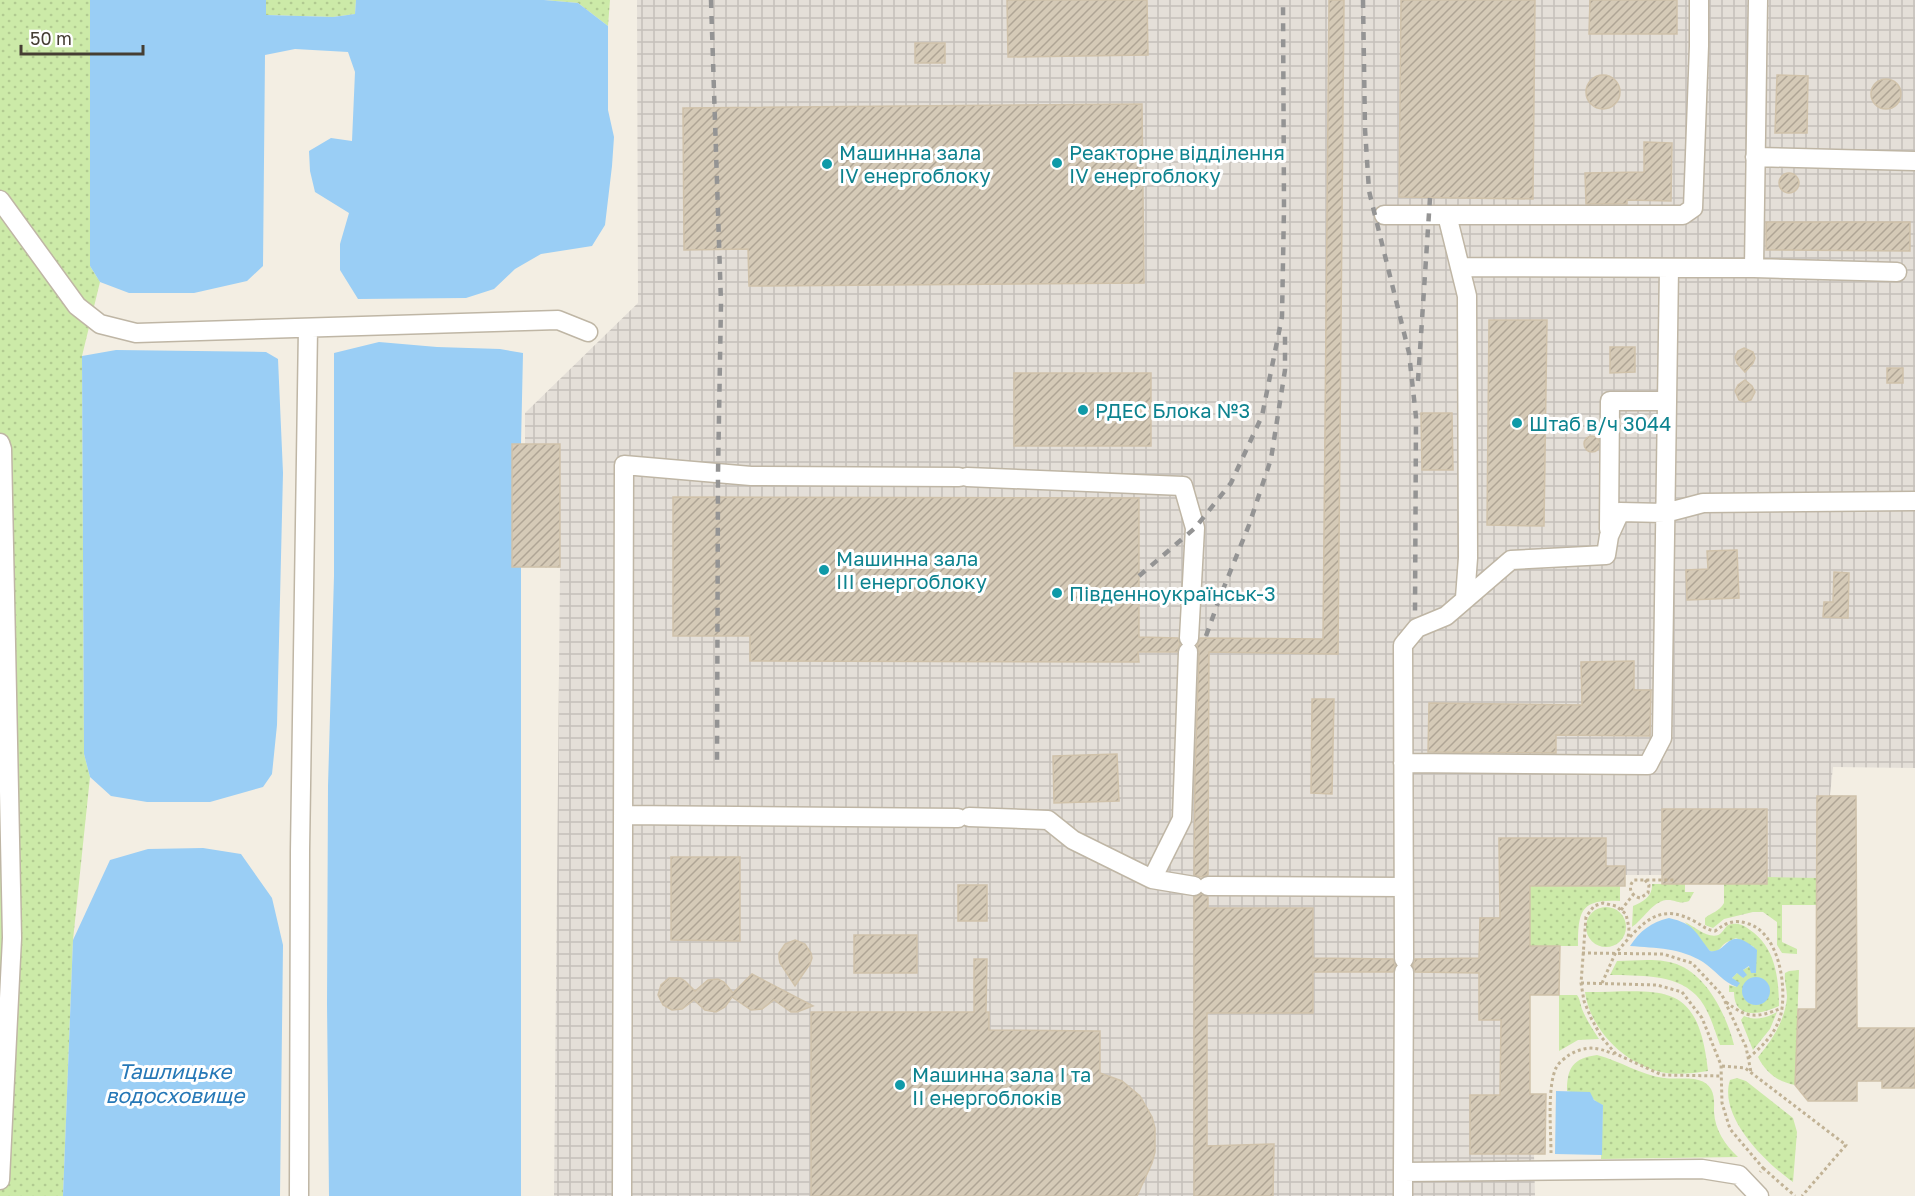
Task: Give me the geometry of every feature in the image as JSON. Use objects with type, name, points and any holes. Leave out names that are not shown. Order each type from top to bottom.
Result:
[{"type":"street","points":[[1384,214],[1683,215],[1693,208],[1699,0]]},
{"type":"street","points":[[1754,268],[1758,0]]},
{"type":"street","points":[[1755,157],[1915,160]]},
{"type":"street","points":[[0,200],[77,306],[100,324],[136,333],[558,320],[588,332]]},
{"type":"street","points":[[1447,215],[1467,296],[1468,558],[1465,598]]},
{"type":"street","points":[[1460,267],[1754,268],[1897,272]]},
{"type":"street","points":[[1403,763],[1648,765],[1662,738],[1669,268]]},
{"type":"street","points":[[300,1196],[300,851],[308,327]]},
{"type":"street","points":[[1403,1196],[1403,645],[1416,628],[1446,616],[1511,560],[1605,555],[1609,536],[1610,401],[1667,401]]},
{"type":"street","points":[[0,443],[2,449],[6,938],[0,1180]]},
{"type":"street","points":[[622,1196],[624,465],[751,476],[963,477],[1183,486],[1195,528],[1182,819],[1152,879]]},
{"type":"street","points":[[1609,536],[1620,512],[1665,513],[1703,503],[1915,501]]},
{"type":"street","points":[[623,815],[963,817],[1047,820],[1073,840],[1152,879],[1201,886],[1403,887]]},
{"type":"street","points":[[1403,1172],[1702,1169],[1739,1175],[1754,1191]]},
{"type":"path","points":[[1646,880],[1649,885],[1648,893],[1640,897],[1634,895],[1630,890],[1630,883],[1634,880],[1646,880],[1674,880]]},
{"type":"path","points":[[1621,910],[1634,895]]},
{"type":"path","points":[[1616,1054],[1602,1038],[1584,1001],[1581,983],[1586,917],[1594,906],[1603,903],[1617,906],[1626,914],[1629,927],[1628,939]]},
{"type":"path","points":[[1602,983],[1615,954],[1628,939],[1655,916],[1667,912],[1690,919],[1708,931],[1716,931],[1728,922],[1736,921],[1754,926],[1768,937],[1776,955],[1783,998],[1781,1015],[1773,1034],[1748,1058]]},
{"type":"path","points":[[1582,953],[1663,954],[1692,963],[1722,995],[1746,1047],[1751,1072]]},
{"type":"path","points":[[1581,983],[1657,985],[1682,993],[1702,1018],[1721,1065],[1722,1103],[1730,1129],[1764,1168],[1795,1196]]},
{"type":"path","points":[[1725,1001],[1741,1012],[1752,1016],[1767,1014],[1782,1008]]},
{"type":"path","points":[[1543,1171],[1551,1091],[1556,1067],[1581,1048],[1598,1048],[1616,1054],[1662,1075],[1721,1076]]},
{"type":"path","points":[[1721,1065],[1745,1068],[1846,1145],[1802,1196]]},
{"type":"path","points":[[1754,1191],[1764,1168]]},
{"type":"shaded area","points":[[637,0],[1915,0],[1915,768],[1833,767],[1830,795],[1856,796],[1857,1028],[1915,1028],[1915,1088],[1882,1088],[1882,1081],[1795,1085],[1798,1009],[1816,1009],[1817,905],[1767,884],[1662,884],[1662,875],[1625,875],[1625,886],[1530,886],[1530,945],[1560,946],[1559,995],[1530,995],[1530,1094],[1546,1094],[1545,1154],[1534,1154],[1535,1196],[554,1196],[560,568],[512,567],[512,444],[525,444],[525,413],[638,303]]},
{"type":"green space","points":[[0,0],[90,0],[90,266],[100,282],[82,356],[84,754],[90,777],[73,940],[63,1196],[0,1196]]},
{"type":"green space","points":[[266,0],[356,0],[355,14],[333,17],[265,15]]},
{"type":"green space","points":[[544,0],[610,0],[608,26],[578,3]]},
{"type":"green space","points":[[1767,877],[1817,878],[1817,905],[1782,905],[1782,942],[1797,949],[1797,954],[1782,953],[1777,945],[1777,922],[1763,912],[1724,919],[1713,928],[1705,925],[1705,918],[1724,903],[1724,884],[1766,884]]},
{"type":"green space","points":[[1652,884],[1685,884],[1685,892],[1694,892],[1689,901],[1661,901],[1632,927],[1633,906],[1649,895]]},
{"type":"green space","points":[[1530,886],[1620,886],[1620,901],[1597,902],[1584,909],[1579,924],[1578,946],[1530,946]]},
{"type":"green space","points":[[1606,907],[1620,913],[1626,927],[1620,941],[1606,947],[1592,941],[1586,927],[1592,913]]},
{"type":"green space","points":[[1685,922],[1714,936],[1729,925],[1742,925],[1758,937],[1765,945],[1774,964],[1779,1006],[1757,1013],[1750,1013],[1739,1008],[1734,992],[1729,992],[1729,985],[1737,987],[1732,978],[1738,972],[1743,978],[1743,970],[1750,966],[1754,947],[1736,938],[1717,951],[1710,951]]},
{"type":"green space","points":[[1617,961],[1666,961],[1691,972],[1708,989],[1722,1011],[1734,1045],[1720,1045],[1704,1006],[1687,988],[1667,979],[1610,975]]},
{"type":"green space","points":[[1799,970],[1795,1085],[1773,1076],[1758,1057],[1773,1036],[1784,1014],[1787,997],[1785,973]]},
{"type":"green space","points":[[1585,992],[1655,992],[1672,997],[1685,1005],[1695,1019],[1703,1041],[1708,1071],[1666,1073],[1638,1063],[1625,1055],[1613,1045],[1594,1020]]},
{"type":"green space","points":[[1559,995],[1577,995],[1599,1039],[1578,1040],[1559,1051]]},
{"type":"green space","points":[[1777,1012],[1770,1029],[1753,1050],[1741,1020],[1744,1016],[1761,1018]]},
{"type":"green space","points":[[1597,1055],[1655,1076],[1697,1079],[1707,1084],[1713,1095],[1715,1119],[1719,1131],[1738,1157],[1601,1159],[1603,1105],[1591,1097],[1567,1091],[1568,1076],[1573,1066],[1582,1059]]},
{"type":"green space","points":[[1737,1078],[1746,1081],[1793,1118],[1797,1132],[1793,1182],[1758,1151],[1738,1124],[1731,1109],[1728,1094],[1730,1080]]},
{"type":"water","points":[[90,0],[266,0],[266,15],[333,17],[355,14],[356,0],[544,0],[578,3],[608,26],[608,110],[614,137],[605,225],[592,246],[541,254],[515,269],[494,289],[466,298],[358,299],[340,270],[340,244],[349,213],[315,192],[310,171],[309,151],[331,138],[352,141],[355,72],[348,52],[295,49],[265,55],[263,266],[247,281],[194,293],[129,293],[100,282],[90,266]]},
{"type":"water","points":[[379,342],[500,349],[523,353],[521,444],[512,444],[512,567],[521,567],[521,1196],[329,1196],[328,786],[334,576],[334,353]]},
{"type":"water","points":[[116,350],[266,352],[278,359],[283,473],[277,725],[272,774],[263,787],[210,802],[147,802],[111,796],[90,777],[84,754],[82,356]]},
{"type":"water","name":"Ташлицьке водосховище","points":[[203,848],[241,854],[272,898],[283,945],[280,1196],[63,1196],[73,940],[110,860],[148,849]]},
{"type":"water","points":[[1669,918],[1689,926],[1710,951],[1716,951],[1734,939],[1747,942],[1757,950],[1756,973],[1751,973],[1749,966],[1743,970],[1747,975],[1743,978],[1737,973],[1732,978],[1740,983],[1737,987],[1728,983],[1695,957],[1668,950],[1630,946],[1646,928]]},
{"type":"water","points":[[1756,977],[1766,981],[1770,991],[1766,1001],[1756,1005],[1746,1001],[1742,991],[1746,981]]},
{"type":"water","points":[[1556,1091],[1590,1092],[1594,1100],[1603,1105],[1602,1155],[1555,1154]]},
{"type":"building","points":[[1007,0],[1147,0],[1148,55],[1008,57]]},
{"type":"building","points":[[1329,0],[1344,0],[1338,654],[1209,652],[1208,875],[1201,877],[1194,875],[1199,652],[1197,646],[1200,638],[1323,639]]},
{"type":"building","points":[[1401,0],[1535,0],[1533,199],[1399,197]]},
{"type":"building","points":[[1590,0],[1677,0],[1677,34],[1589,34]]},
{"type":"building","points":[[915,43],[945,43],[945,63],[915,63]]},
{"type":"building","points":[[1603,75],[1615,80],[1620,92],[1615,104],[1603,109],[1591,104],[1586,92],[1591,80]]},
{"type":"building","points":[[1777,75],[1808,76],[1807,133],[1775,133]]},
{"type":"building","points":[[1886,79],[1896,84],[1901,94],[1896,104],[1886,109],[1876,104],[1871,94],[1876,84]]},
{"type":"building","name":"Машинна зала IV енергоблоку","points":[[1142,104],[1144,283],[749,286],[748,249],[684,250],[683,108]]},
{"type":"building","points":[[1644,142],[1672,143],[1671,201],[1627,200],[1627,204],[1586,204],[1585,173],[1644,172]]},
{"type":"building","points":[[1789,173],[1796,176],[1799,183],[1796,190],[1789,193],[1782,190],[1779,183],[1782,176]]},
{"type":"building","points":[[1766,222],[1910,222],[1910,251],[1766,250]]},
{"type":"building","name":"Штаб в/ч 3044","points":[[1489,320],[1547,320],[1544,526],[1487,525]]},
{"type":"building","points":[[1610,347],[1635,347],[1635,372],[1610,373]]},
{"type":"building","points":[[1744,348],[1753,352],[1755,358],[1745,372],[1735,357],[1738,351]]},
{"type":"building","points":[[1887,368],[1903,368],[1903,383],[1887,383]]},
{"type":"building","name":"РДЕС Блока №3","points":[[1014,373],[1151,373],[1151,446],[1014,446]]},
{"type":"building","points":[[1745,380],[1755,392],[1751,400],[1745,402],[1739,400],[1735,391],[1738,385]]},
{"type":"building","points":[[1421,413],[1452,413],[1453,470],[1422,470]]},
{"type":"building","points":[[1592,436],[1598,438],[1600,444],[1598,450],[1592,452],[1586,450],[1584,444],[1586,438]]},
{"type":"building","points":[[512,444],[560,444],[560,567],[512,567]]},
{"type":"building","name":"Машинна зала III енергоблоку","points":[[673,497],[1139,498],[1139,637],[1178,638],[1180,644],[1177,652],[1138,652],[1139,662],[750,661],[750,636],[673,636]]},
{"type":"building","points":[[1737,550],[1739,598],[1687,600],[1686,570],[1708,569],[1707,551]]},
{"type":"building","points":[[1834,572],[1849,573],[1848,618],[1823,617],[1824,602],[1833,602]]},
{"type":"building","points":[[1634,661],[1634,690],[1651,690],[1650,736],[1556,735],[1556,753],[1428,752],[1429,703],[1582,705],[1581,662]]},
{"type":"building","points":[[1312,699],[1334,699],[1332,794],[1311,793]]},
{"type":"building","points":[[1117,754],[1119,801],[1054,803],[1053,756]]},
{"type":"building","points":[[1817,796],[1856,796],[1857,1028],[1915,1028],[1915,1088],[1882,1088],[1882,1081],[1857,1081],[1857,1101],[1808,1101],[1795,1085],[1798,1009],[1816,1009]]},
{"type":"building","points":[[1662,809],[1767,809],[1767,884],[1662,884]]},
{"type":"building","points":[[1499,838],[1606,838],[1606,866],[1625,866],[1625,886],[1530,886],[1530,946],[1560,946],[1559,995],[1530,995],[1530,1094],[1546,1094],[1545,1154],[1470,1154],[1470,1095],[1500,1095],[1501,1020],[1479,1020],[1479,973],[1415,972],[1413,966],[1415,959],[1479,958],[1480,918],[1500,918]]},
{"type":"building","points":[[671,857],[740,857],[740,941],[671,940]]},
{"type":"building","points":[[958,885],[987,885],[987,921],[958,921]]},
{"type":"building","points":[[1201,894],[1208,897],[1208,908],[1313,908],[1313,958],[1393,959],[1395,966],[1393,972],[1313,972],[1313,1013],[1207,1013],[1207,1146],[1274,1144],[1273,1196],[1194,1196],[1194,897]]},
{"type":"building","points":[[854,935],[917,935],[917,973],[854,973]]},
{"type":"building","points":[[795,940],[805,944],[812,958],[795,986],[780,963],[779,953],[785,944]]},
{"type":"building","points":[[974,959],[987,959],[986,1012],[989,1012],[989,1030],[1100,1031],[1100,1073],[1122,1081],[1140,1096],[1152,1117],[1155,1128],[1155,1152],[1137,1196],[811,1196],[811,1012],[974,1012]]},
{"type":"building","points":[[752,974],[813,1006],[791,1012],[774,1000],[762,1009],[751,1010],[732,997],[725,1007],[716,1012],[705,1010],[694,1000],[682,1009],[672,1010],[663,1005],[658,995],[661,985],[669,978],[680,978],[695,991],[708,980],[718,979],[724,982],[733,993]]},
{"type":"railway","points":[[711,0],[721,303],[717,764]]},
{"type":"railway","points":[[1139,576],[1195,528],[1231,483],[1262,416],[1282,317],[1283,0]]},
{"type":"railway","points":[[1363,0],[1365,129],[1369,191],[1409,353],[1416,417],[1415,612]]},
{"type":"railway","points":[[1418,381],[1430,198]]},
{"type":"railway","points":[[1206,636],[1249,525],[1271,459],[1285,370],[1285,331]]},
{"type":"place","name":"Реакторне відділення IV енергоблоку","points":[[1057,163]]},
{"type":"place","name":"Машинна зала IV енергоблоку","points":[[827,164]]},
{"type":"place","name":"РДЕС Блока №3","points":[[1083,410]]},
{"type":"place","name":"Штаб в/ч 3044","points":[[1517,423]]},
{"type":"place","name":"Машинна зала III енергоблоку","points":[[824,570]]},
{"type":"place","name":"Південноукраїнськ-3","points":[[1057,593]]},
{"type":"place","name":"Машинна зала I та II енергоблоків","points":[[900,1085]]}]
